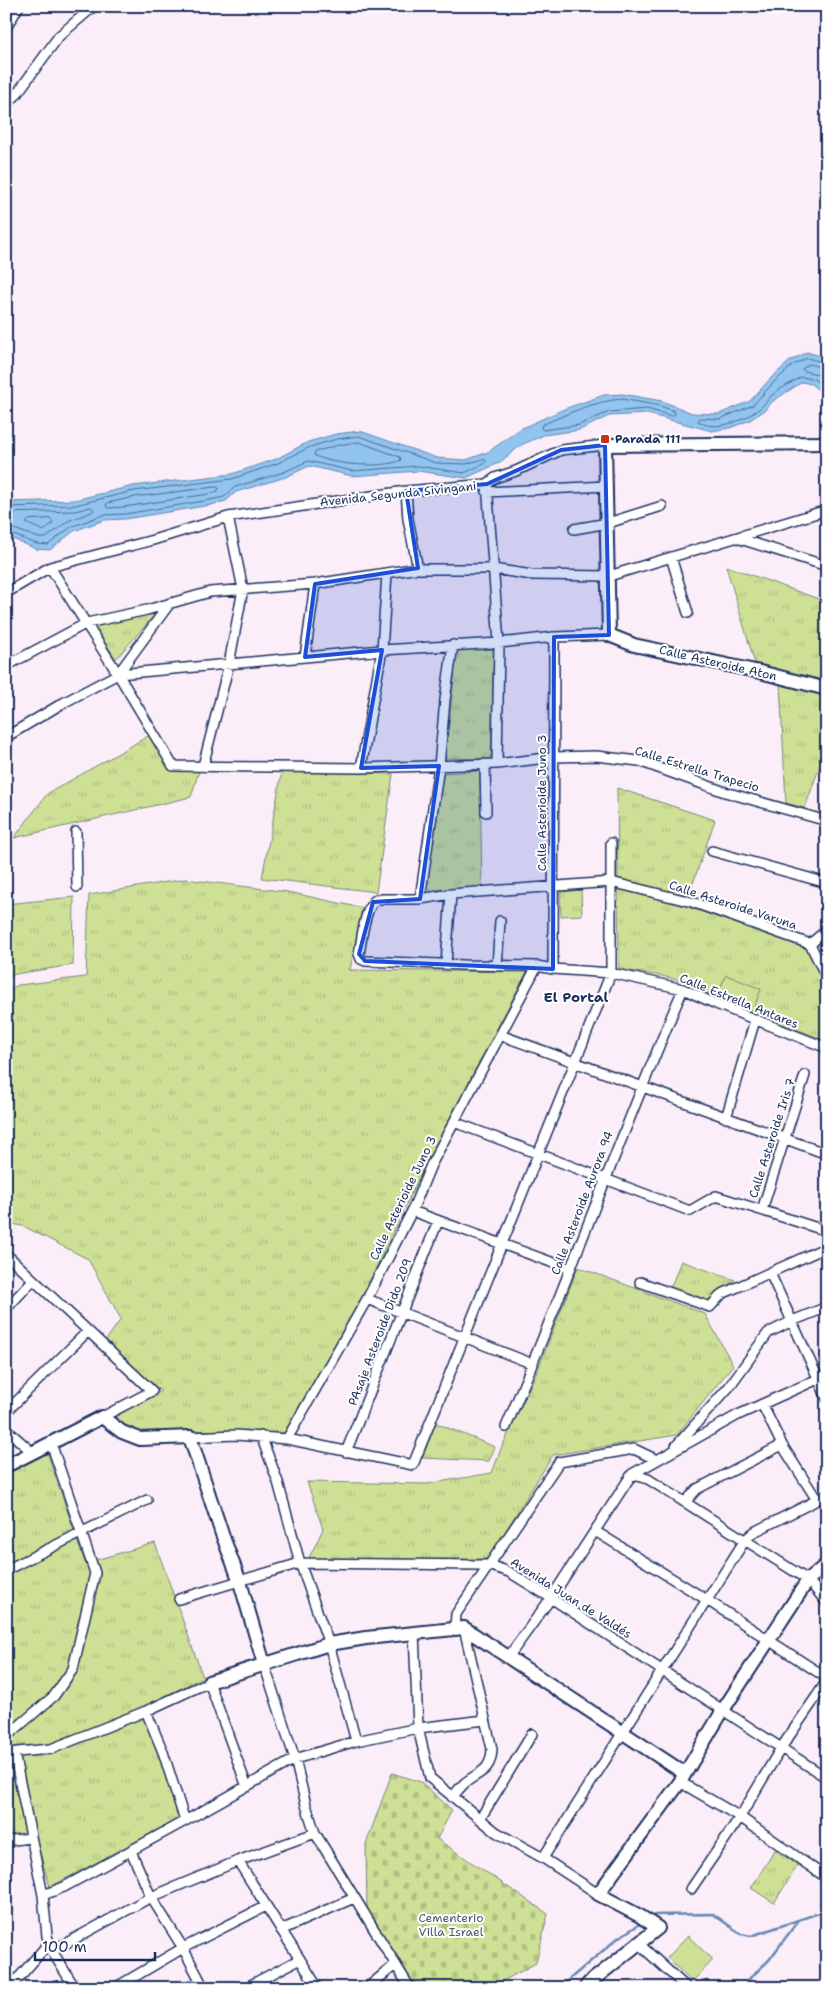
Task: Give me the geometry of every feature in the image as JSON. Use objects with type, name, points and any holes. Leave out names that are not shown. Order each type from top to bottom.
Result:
[{"type":"street","points":[[6,28],[19,6]]},
{"type":"street","points":[[78,6],[90,9]]},
{"type":"street","points":[[6,105],[59,36],[90,9]]},
{"type":"street","name":"Avenida Segunda Sivingani","points":[[6,593],[50,567],[153,540],[228,516],[406,491],[487,488],[495,478],[516,471],[561,450],[605,445],[827,444]]},
{"type":"street","points":[[8,732],[118,674],[305,656],[499,643],[554,637],[609,635],[605,445]]},
{"type":"street","points":[[497,764],[499,643],[487,488],[607,486]]},
{"type":"street","points":[[406,491],[408,519],[417,564],[412,570]]},
{"type":"street","points":[[574,529],[608,523],[662,506]]},
{"type":"street","points":[[6,666],[86,623],[210,592],[315,584],[412,570],[493,569],[532,575],[609,576],[827,510]]},
{"type":"street","points":[[203,766],[229,664],[243,589],[228,516]]},
{"type":"street","points":[[737,538],[827,566]]},
{"type":"street","points":[[671,557],[688,613]]},
{"type":"street","points":[[50,567],[118,674]]},
{"type":"street","points":[[361,768],[382,650],[388,574]]},
{"type":"street","points":[[305,656],[315,584]]},
{"type":"street","points":[[118,674],[170,603]]},
{"type":"street","name":"Calle Asteroide Aton","points":[[609,635],[634,645],[760,672],[827,690]]},
{"type":"street","name":"Calle Asterioide Juno 3","points":[[553,970],[555,887],[554,637]]},
{"type":"street","points":[[420,899],[439,766],[445,700],[453,645]]},
{"type":"street","name":"Calle Estrella Trapecio","points":[[118,674],[173,766],[361,768],[485,765],[554,757],[596,756],[639,762],[725,792],[827,821]]},
{"type":"street","points":[[485,765],[486,812]]},
{"type":"street","points":[[76,832],[77,887]]},
{"type":"street","points":[[102,1417],[122,1432],[140,1439],[236,1435],[261,1436],[287,1439],[413,1465],[611,973],[611,843]]},
{"type":"street","points":[[712,851],[827,883]]},
{"type":"street","name":"Calle Asteroide Varuna","points":[[420,899],[451,894],[611,882],[692,902],[810,944]]},
{"type":"street","points":[[446,964],[451,894]]},
{"type":"street","name":"Calle Estrella Antares","points":[[420,899],[377,899],[373,902],[367,914],[359,954],[361,959],[365,961],[537,966],[553,970],[611,973],[683,989],[827,1048]]},
{"type":"street","points":[[497,966],[500,921]]},
{"type":"street","points":[[827,930],[810,944],[827,978]]},
{"type":"street","name":"Calle Asterioide Juno 3","points":[[287,1439],[368,1299],[412,1211],[431,1165],[537,966]]},
{"type":"street","name":"Calle Asteroide Aurora 94","points":[[506,1426],[533,1364],[641,1087],[683,989]]},
{"type":"street","points":[[726,1118],[756,1020]]},
{"type":"street","points":[[500,1034],[784,1140],[827,1154]]},
{"type":"street","name":"Calle Asteroide Iris 7","points":[[762,1210],[805,1075]]},
{"type":"street","points":[[454,1122],[690,1211],[716,1196],[827,1231]]},
{"type":"street","points":[[412,1211],[570,1269]]},
{"type":"street","name":"PAsaje Asteroide Dido 209","points":[[346,1452],[438,1220]]},
{"type":"street","points":[[640,1282],[710,1307],[722,1294],[827,1247]]},
{"type":"street","points":[[6,1254],[152,1391],[6,1466]]},
{"type":"street","points":[[770,1273],[827,1398]]},
{"type":"street","points":[[6,1309],[33,1280]]},
{"type":"street","points":[[368,1299],[533,1364]]},
{"type":"street","points":[[671,1451],[729,1387],[768,1333],[827,1307]]},
{"type":"street","points":[[6,1412],[88,1331]]},
{"type":"street","points":[[508,1656],[552,1598],[632,1474],[671,1451],[762,1404],[827,1375]]},
{"type":"street","points":[[762,1404],[782,1445],[817,1500]]},
{"type":"street","points":[[6,1429],[32,1452]]},
{"type":"street","points":[[261,1436],[278,1482],[300,1563],[329,1644],[356,1741]]},
{"type":"street","points":[[190,1437],[240,1582],[295,1759],[315,1833],[410,1988]]},
{"type":"street","points":[[6,1737],[54,1696],[73,1669],[95,1572],[51,1443]]},
{"type":"street","points":[[686,1501],[698,1490],[782,1445]]},
{"type":"street","points":[[452,1797],[466,1782],[488,1766],[492,1749],[456,1614],[559,1462],[634,1449],[658,1460]]},
{"type":"street","points":[[632,1474],[648,1479],[686,1501],[808,1580],[827,1603]]},
{"type":"street","points":[[543,1858],[745,1540],[754,1532],[827,1494]]},
{"type":"street","points":[[6,1570],[147,1500]]},
{"type":"street","points":[[594,1531],[707,1600],[827,1679],[782,1748],[740,1818],[691,1889]]},
{"type":"street","name":"Avenida Juan de Valdés","points":[[179,1599],[300,1563],[489,1566],[509,1572],[552,1598],[827,1778]]},
{"type":"street","points":[[598,1894],[682,1777],[723,1710],[808,1580],[827,1564]]},
{"type":"street","points":[[75,1988],[51,1947],[47,1936],[43,1895],[10,1753],[51,1749],[146,1711],[209,1682],[329,1644],[366,1638],[459,1628],[508,1656],[622,1732],[682,1777],[827,1878]]},
{"type":"street","points":[[414,1632],[418,1728],[430,1778],[496,1832],[543,1858],[598,1894],[650,1923],[639,1944],[586,1988]]},
{"type":"street","points":[[209,1682],[247,1787]]},
{"type":"street","points":[[146,1711],[163,1752],[185,1821]]},
{"type":"street","points":[[43,1895],[64,1887],[295,1759],[356,1741],[418,1728],[485,1720]]},
{"type":"street","points":[[480,1819],[532,1734]]},
{"type":"street","points":[[6,1983],[15,1982],[51,1947],[151,1896],[315,1833]]},
{"type":"street","points":[[6,1841],[30,1838]]},
{"type":"street","points":[[130,1851],[151,1896],[183,1948],[204,1988]]},
{"type":"street","points":[[238,1861],[318,1988]]},
{"type":"street","points":[[281,1930],[354,1898]]},
{"type":"street","points":[[116,1988],[183,1948],[266,1906]]},
{"type":"street","points":[[639,1944],[687,1988]]},
{"type":"street","points":[[245,1988],[300,1959]]},
{"type":"street","points":[[367,1988],[395,1965]]},
{"type":"highlighted area","points":[[605,445],[609,635],[554,637],[553,969],[365,961],[359,954],[373,902],[420,899],[439,766],[361,768],[382,650],[305,657],[315,584],[418,568],[406,491],[487,484],[561,450]]},
{"type":"green space","points":[[726,566],[827,602],[827,686],[756,667]]},
{"type":"green space","points":[[157,612],[116,659],[95,627]]},
{"type":"green space","points":[[494,647],[491,759],[445,758],[457,650]]},
{"type":"green space","points":[[780,683],[827,695],[827,745],[805,808],[786,803]]},
{"type":"green space","points":[[150,735],[171,769],[199,771],[191,797],[14,838],[47,794]]},
{"type":"green space","points":[[282,771],[393,774],[376,892],[262,878]]},
{"type":"green space","points":[[480,771],[482,888],[425,890],[443,773]]},
{"type":"green space","points":[[617,788],[715,820],[685,906],[806,948],[827,988],[827,1041],[712,997],[680,980],[619,969]]},
{"type":"green space","points":[[185,879],[288,892],[362,908],[350,970],[527,972],[427,1161],[363,1295],[284,1433],[185,1430],[142,1434],[128,1429],[113,1418],[161,1391],[104,1343],[121,1319],[88,1259],[23,1226],[6,1223],[6,992],[18,985],[86,977],[89,895]]},
{"type":"green space","points":[[581,890],[582,915],[561,916],[560,892]]},
{"type":"green space","points":[[74,897],[73,965],[15,974],[6,980],[6,904]]},
{"type":"green space","points":[[726,975],[761,989],[753,1010],[717,996]]},
{"type":"green space","points":[[681,1261],[735,1280],[705,1302],[670,1289]]},
{"type":"green space","points":[[578,1267],[705,1314],[733,1365],[677,1435],[553,1455],[488,1559],[308,1560],[323,1529],[307,1482],[427,1484],[492,1473],[500,1451],[536,1374]]},
{"type":"green space","points":[[436,1423],[495,1447],[489,1461],[422,1458]]},
{"type":"green space","points":[[47,1452],[85,1563],[155,1543],[203,1677],[142,1708],[180,1818],[50,1887],[35,1836],[6,1838],[6,1759],[8,1758],[6,1752],[6,1472]]},
{"type":"green space","name":"Cementerio Villa Israel","points":[[392,1773],[421,1782],[452,1810],[437,1839],[548,1914],[536,1963],[490,1988],[417,1988],[367,1914],[366,1844]]},
{"type":"green space","points":[[775,1850],[798,1865],[774,1903],[751,1888]]},
{"type":"green space","points":[[688,1936],[713,1960],[692,1982],[667,1958]]},
{"type":"water","points":[[807,352],[827,358],[827,397],[811,384],[802,382],[773,401],[764,411],[750,420],[730,428],[712,431],[647,414],[609,416],[580,430],[544,435],[521,445],[499,463],[466,478],[418,471],[352,476],[309,466],[286,477],[236,492],[226,501],[211,505],[125,519],[104,520],[74,531],[50,550],[36,549],[6,536],[6,502],[74,500],[133,486],[232,474],[276,459],[308,442],[336,434],[360,431],[437,458],[466,460],[488,452],[520,429],[564,409],[604,395],[622,394],[662,401],[692,413],[719,414],[750,401],[790,361]]},
{"type":"waterway","points":[[650,1918],[655,1915],[713,1914],[741,1934],[751,1936],[819,1913],[827,1914]]},
{"type":"waterway","points":[[746,1988],[746,1982],[769,1960],[798,1921]]},
{"type":"waterway","points":[[559,1988],[618,1938],[643,1922]]},
{"type":"place","name":"Parada 111","points":[[605,439]]},
{"type":"district","name":"El Portal","points":[[576,997]]}]
